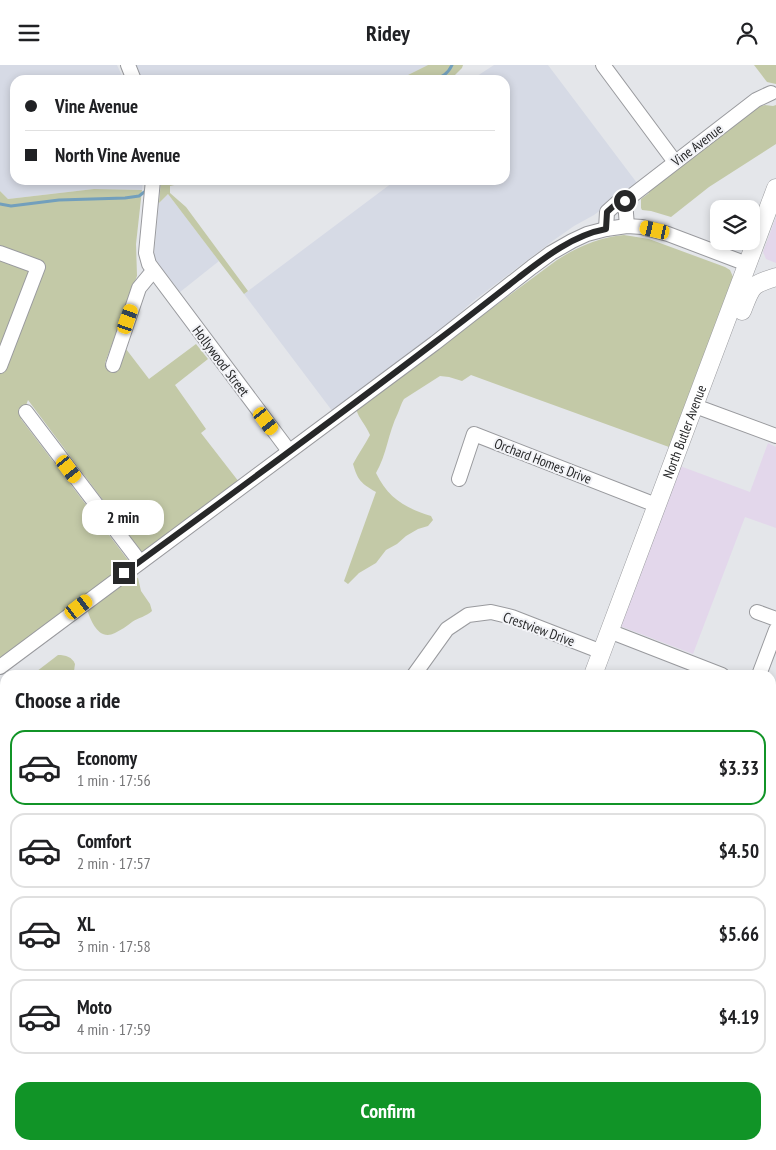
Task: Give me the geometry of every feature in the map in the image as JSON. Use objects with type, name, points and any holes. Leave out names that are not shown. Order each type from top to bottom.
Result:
[{"type":"main road","name":"North Butler Avenue","points":[[595,670],[776,188]]},
{"type":"main road","points":[[747,264],[776,275]]},
{"type":"main road","points":[[719,343],[737,324],[752,287],[776,275]]},
{"type":"street","points":[[603,65],[675,162]]},
{"type":"street","name":"Vine Avenue","points":[[609,228],[607,212],[617,203],[625,201],[756,100],[771,93]]},
{"type":"street","points":[[113,365],[139,288],[153,271],[147,260],[146,253],[153,185]]},
{"type":"street","points":[[625,201],[627,226]]},
{"type":"street","points":[[0,667],[427,349],[552,253],[587,235],[609,228],[627,226],[655,230],[747,264]]},
{"type":"street","points":[[0,253],[38,267],[5,340],[0,366]]},
{"type":"street","name":"Hollywood Street","points":[[153,271],[289,451]]},
{"type":"street","points":[[695,406],[776,436]]},
{"type":"street","points":[[26,412],[140,562]]},
{"type":"street","name":"Orchard Homes Drive","points":[[459,479],[474,434],[656,505]]},
{"type":"street","name":"Crestview Drive","points":[[418,670],[447,629],[468,615],[491,612],[512,617],[602,652]]},
{"type":"street","points":[[757,612],[776,619]]},
{"type":"street","points":[[760,670],[776,630]]},
{"type":"street","points":[[609,631],[709,670]]},
{"type":"shaded area","points":[[0,65],[117,65],[122,75],[10,75],[10,185],[142,185],[142,190],[94,189],[8,199],[0,191]]},
{"type":"shaded area","points":[[135,65],[428,65],[408,75],[140,75]]},
{"type":"shaded area","points":[[494,65],[548,65],[637,183],[594,215],[554,240],[472,302],[441,330],[333,412],[244,294],[389,185],[510,185],[510,75],[479,75]]},
{"type":"shaded area","points":[[168,194],[219,261],[180,292],[155,260],[154,256],[159,203]]},
{"type":"shaded area","points":[[776,217],[776,263],[766,259],[763,252]]},
{"type":"shaded area","points":[[768,443],[776,447],[776,528],[745,517],[693,654],[620,626],[680,466],[750,492]]},
{"type":"green space","points":[[428,65],[463,65],[455,75],[408,75]]},
{"type":"green space","points":[[754,65],[776,65],[776,84],[767,82]]},
{"type":"green space","points":[[776,105],[776,144],[709,187],[671,217],[642,210],[641,199],[649,193],[648,190],[759,107]]},
{"type":"green space","points":[[161,185],[174,185],[170,186],[170,193],[186,207],[248,291],[244,294],[168,194],[159,203]]},
{"type":"green space","points":[[94,189],[142,190],[136,244],[137,276],[105,363],[119,368],[126,349],[149,379],[196,344],[208,359],[175,385],[206,429],[201,433],[239,482],[144,551],[141,551],[28,400],[21,419],[128,560],[128,565],[0,659],[0,191],[8,199]]},
{"type":"green space","points":[[624,235],[649,239],[725,267],[730,270],[733,277],[669,447],[471,375],[462,381],[440,376],[404,399],[376,473],[386,489],[398,501],[431,516],[433,520],[428,526],[418,529],[386,550],[376,563],[359,573],[348,584],[344,581],[376,492],[361,481],[353,464],[370,435],[356,409],[557,260],[589,243]]},
{"type":"green space","points":[[132,576],[138,578],[141,591],[150,604],[152,611],[115,633],[109,635],[100,632],[93,624],[87,609]]},
{"type":"green space","points":[[58,655],[70,658],[75,664],[74,670],[38,670]]},
{"type":"waterway","points":[[444,75],[452,65]]},
{"type":"waterway","points":[[0,204],[11,206],[59,200],[125,198],[139,196],[147,190]]},
{"type":"route","points":[[124,573],[435,343],[532,267],[572,241],[606,229],[607,212],[617,203],[625,201]]}]
